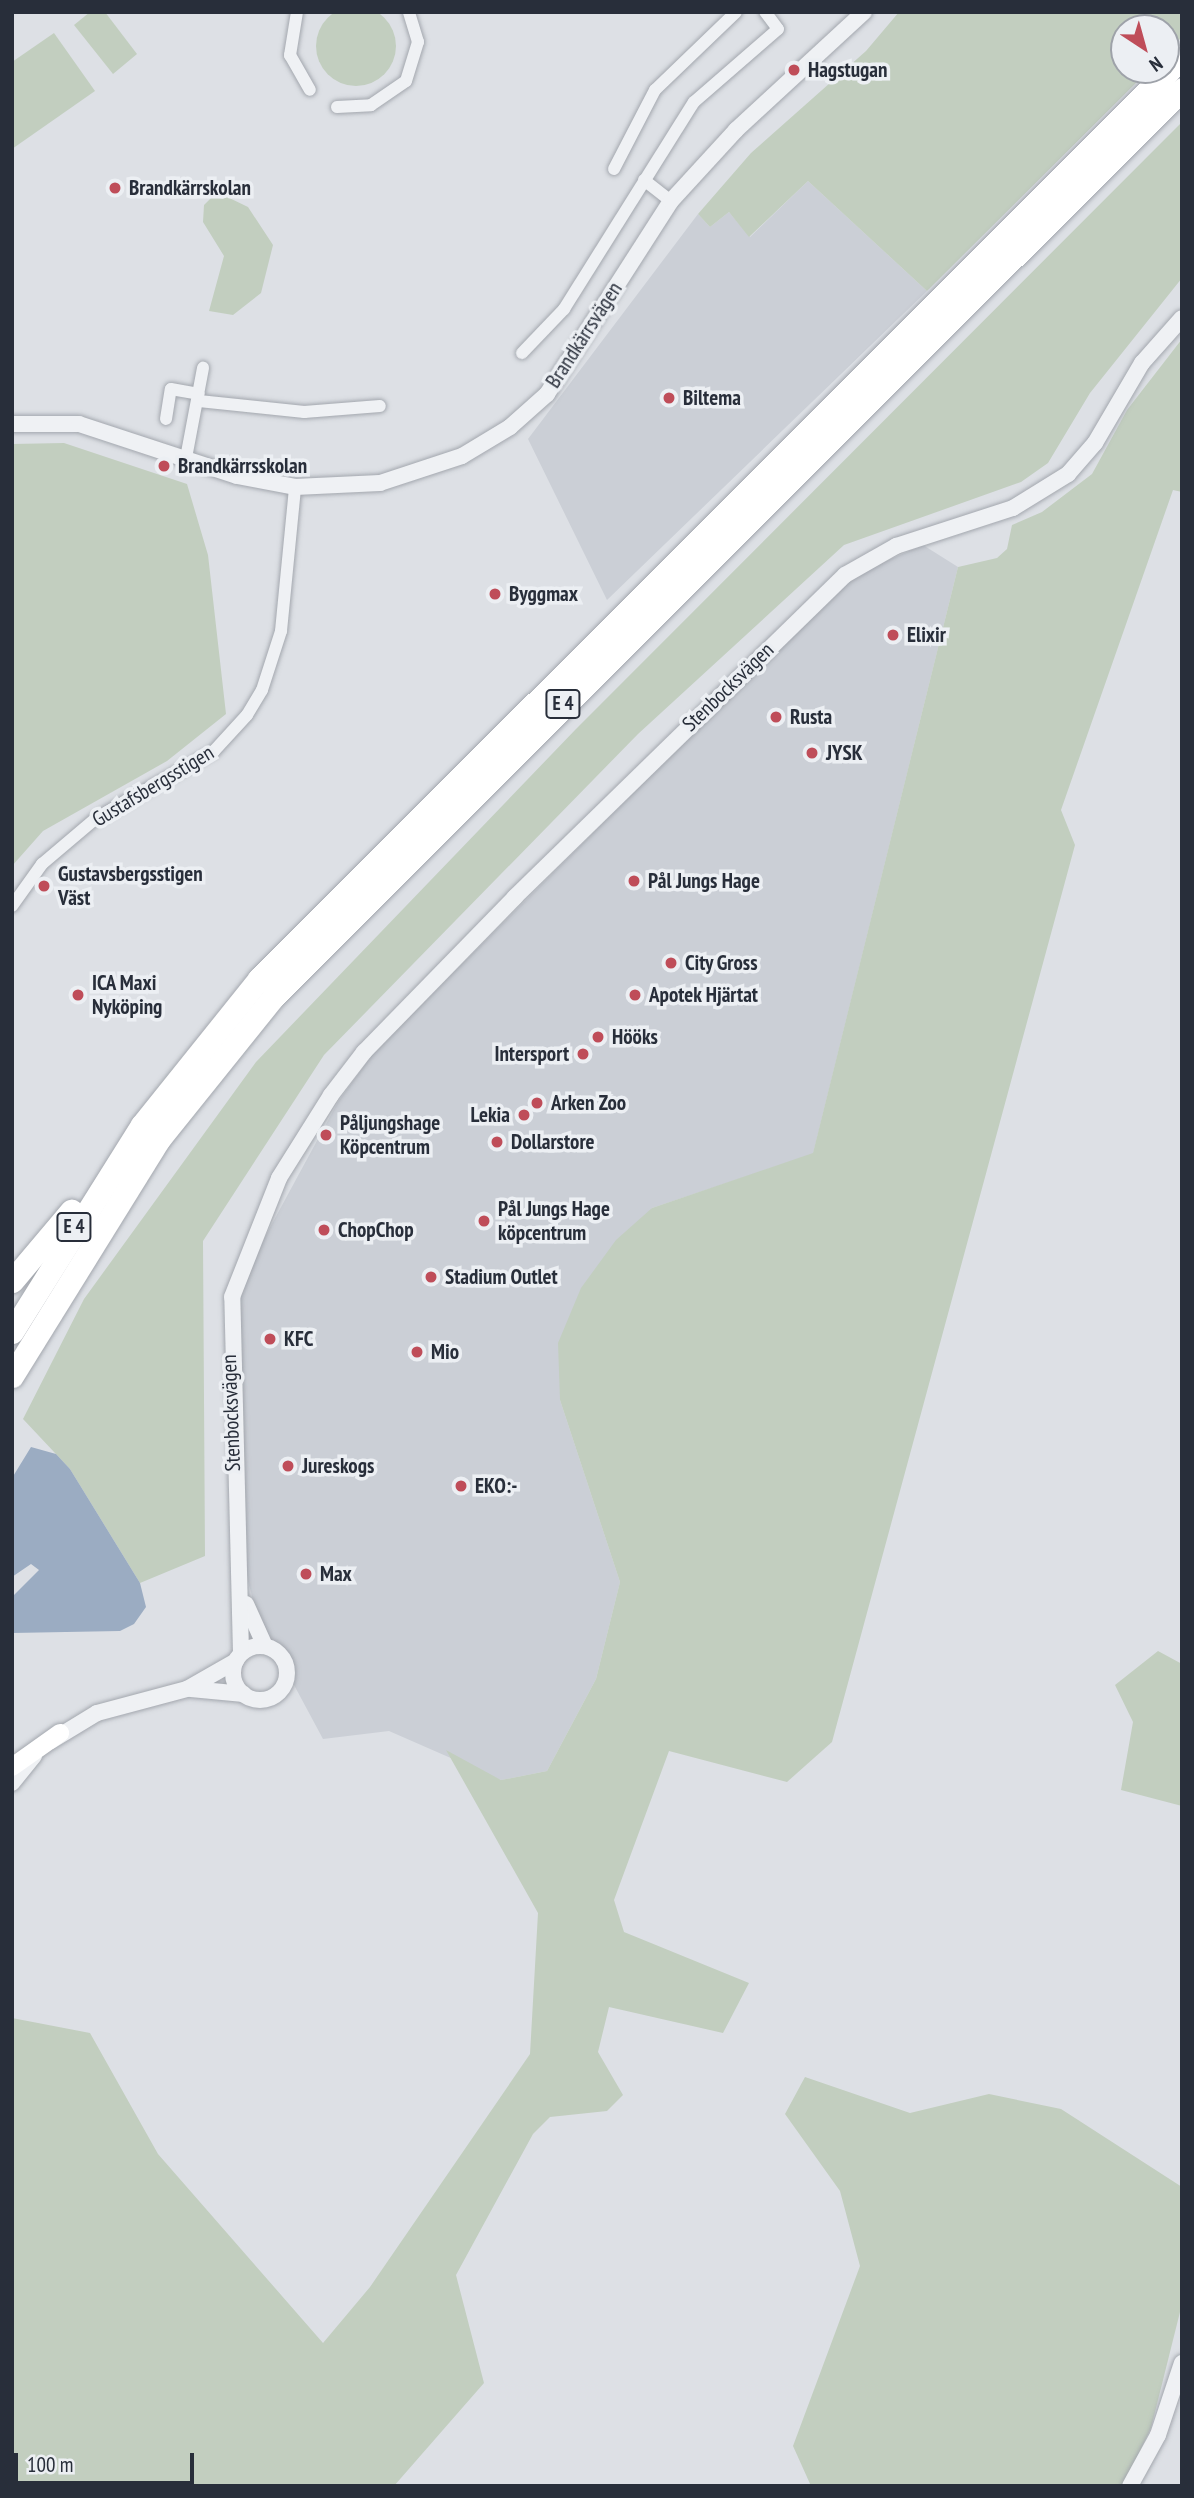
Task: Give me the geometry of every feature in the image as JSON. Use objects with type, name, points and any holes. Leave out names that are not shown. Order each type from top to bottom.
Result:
[{"type":"highway","name":"E 4","points":[[12,1332],[142,1125],[259,979],[1182,57]]},
{"type":"highway","name":"E 4","points":[[12,1376],[159,1139],[274,996],[1182,89]]},
{"type":"highway","points":[[12,1282],[142,1125]]},
{"type":"main road","points":[[12,1767],[60,1733]]},
{"type":"street","points":[[297,12],[290,55],[310,90]]},
{"type":"street","points":[[337,107],[371,105],[406,81],[418,41],[409,12]]},
{"type":"street","points":[[614,169],[655,90],[736,12]]},
{"type":"street","points":[[522,353],[564,309],[694,102],[778,29],[765,12]]},
{"type":"street","name":"Brandkärrsvägen","points":[[12,424],[79,424],[186,458],[295,487],[400,479],[462,456],[510,427],[570,365],[671,201],[736,130],[864,12]]},
{"type":"street","points":[[644,180],[671,201]]},
{"type":"street","name":"Stenbocksvägen","points":[[238,1657],[242,1595],[229,1336],[236,1279],[253,1236],[313,1124],[365,1052],[833,585],[879,553],[1010,509],[1055,485],[1082,461],[1142,363],[1182,318]]},
{"type":"street","points":[[186,458],[203,368]]},
{"type":"street","points":[[166,419],[171,389],[199,398],[304,412],[380,406]]},
{"type":"street","name":"Gustafsbergsstigen","points":[[12,906],[42,864],[95,819],[214,751],[247,715],[274,661],[295,487]]},
{"type":"street","name":"Stenbocksvägen","points":[[242,1595],[265,1646]]},
{"type":"street","points":[[12,1783],[60,1733],[107,1710],[187,1689],[238,1657],[265,1646],[285,1663],[284,1684],[262,1699],[244,1694],[187,1689]]},
{"type":"street","points":[[238,1657],[235,1682],[244,1694]]},
{"type":"street","points":[[1130,2486],[1158,2435],[1182,2363]]},
{"type":"shaded area","points":[[808,181],[927,291],[607,600],[528,439],[698,214],[710,227],[729,212],[750,237]]},
{"type":"shaded area","points":[[923,545],[958,567],[813,1154],[652,1208],[560,1400],[620,1582],[596,1679],[547,1771],[501,1780],[389,1731],[323,1739],[257,1616],[247,1577],[237,1314],[247,1270],[338,1102],[374,1052],[836,590],[861,572]]},
{"type":"green space","points":[[356,6],[371,9],[384,18],[393,31],[396,46],[393,61],[384,74],[371,83],[356,86],[341,83],[328,74],[319,61],[316,46],[319,31],[328,18],[341,9]]},
{"type":"green space","points":[[90,12],[105,12],[137,54],[113,74],[74,25]]},
{"type":"green space","points":[[899,12],[1182,12],[1180,39],[1180,14],[1110,14],[1110,84],[1135,84],[927,291],[808,181],[749,237],[729,212],[710,227],[698,214],[751,153],[866,51]]},
{"type":"green space","points":[[54,33],[95,91],[12,149],[12,62]]},
{"type":"green space","points":[[1182,122],[1182,278],[1090,393],[1048,463],[1021,482],[844,545],[638,734],[324,1055],[203,1241],[205,1556],[140,1583],[70,1469],[23,1419],[84,1299],[256,1062],[576,729]]},
{"type":"green space","points":[[217,192],[248,207],[273,245],[261,293],[233,315],[209,311],[224,256],[203,222],[204,205]]},
{"type":"green space","points":[[1182,339],[1182,492],[1173,490],[1061,810],[1075,845],[832,1742],[787,1782],[669,1751],[614,1900],[624,1932],[749,1983],[723,2033],[609,2007],[598,2052],[623,2095],[607,2111],[550,2117],[533,2134],[456,2275],[484,2383],[394,2486],[12,2486],[12,2018],[90,2033],[158,2154],[323,2343],[370,2287],[530,2054],[538,1913],[446,1750],[501,1780],[547,1771],[596,1679],[620,1582],[560,1400],[558,1343],[581,1288],[616,1240],[652,1208],[813,1153],[958,567],[997,558],[1007,549],[1012,525],[1042,512],[1092,474],[1127,410]]},
{"type":"green space","points":[[64,443],[187,484],[208,555],[226,714],[167,761],[43,831],[12,866],[12,444]]},
{"type":"green space","points":[[1158,1651],[1182,1664],[1182,1806],[1121,1790],[1133,1722],[1115,1685]]},
{"type":"green space","points":[[805,2077],[910,2113],[989,2094],[1061,2109],[1182,2187],[1182,2304],[1151,2428],[1123,2486],[811,2486],[793,2446],[860,2266],[840,2191],[785,2114]]},
{"type":"water","points":[[31,1447],[56,1454],[70,1469],[140,1583],[146,1607],[134,1624],[120,1631],[12,1633],[12,1597],[39,1570],[31,1564],[12,1577],[12,1478]]},
{"type":"place","name":"Hagstugan","points":[[794,70]]},
{"type":"place","name":"Brandkärrskolan","points":[[115,188]]},
{"type":"place","name":"Biltema","points":[[669,398]]},
{"type":"place","name":"Brandkärrsskolan","points":[[164,466]]},
{"type":"place","name":"Byggmax","points":[[495,594]]},
{"type":"place","name":"Elixir","points":[[893,635]]},
{"type":"place","name":"Rusta","points":[[776,717]]},
{"type":"place","name":"JYSK","points":[[812,753]]},
{"type":"place","name":"Pål Jungs Hage","points":[[634,881]]},
{"type":"place","name":"Gustavsbergsstigen Väst","points":[[44,886]]},
{"type":"place","name":"City Gross","points":[[671,963]]},
{"type":"place","name":"ICA Maxi Nyköping","points":[[78,995]]},
{"type":"place","name":"Apotek Hjärtat","points":[[635,995]]},
{"type":"place","name":"Hööks","points":[[598,1037]]},
{"type":"place","name":"Intersport","points":[[583,1054]]},
{"type":"place","name":"Arken Zoo","points":[[537,1103]]},
{"type":"place","name":"Lekia","points":[[524,1115]]},
{"type":"place","name":"Påljungshage Köpcentrum","points":[[326,1135]]},
{"type":"place","name":"Dollarstore","points":[[497,1142]]},
{"type":"place","name":"Pål Jungs Hage köpcentrum","points":[[484,1221]]},
{"type":"place","name":"ChopChop","points":[[324,1230]]},
{"type":"place","name":"Stadium Outlet","points":[[431,1277]]},
{"type":"place","name":"KFC","points":[[270,1339]]},
{"type":"place","name":"Mio","points":[[417,1352]]},
{"type":"place","name":"Jureskogs","points":[[288,1466]]},
{"type":"place","name":"EKO:-","points":[[461,1486]]},
{"type":"place","name":"Max","points":[[306,1574]]}]
